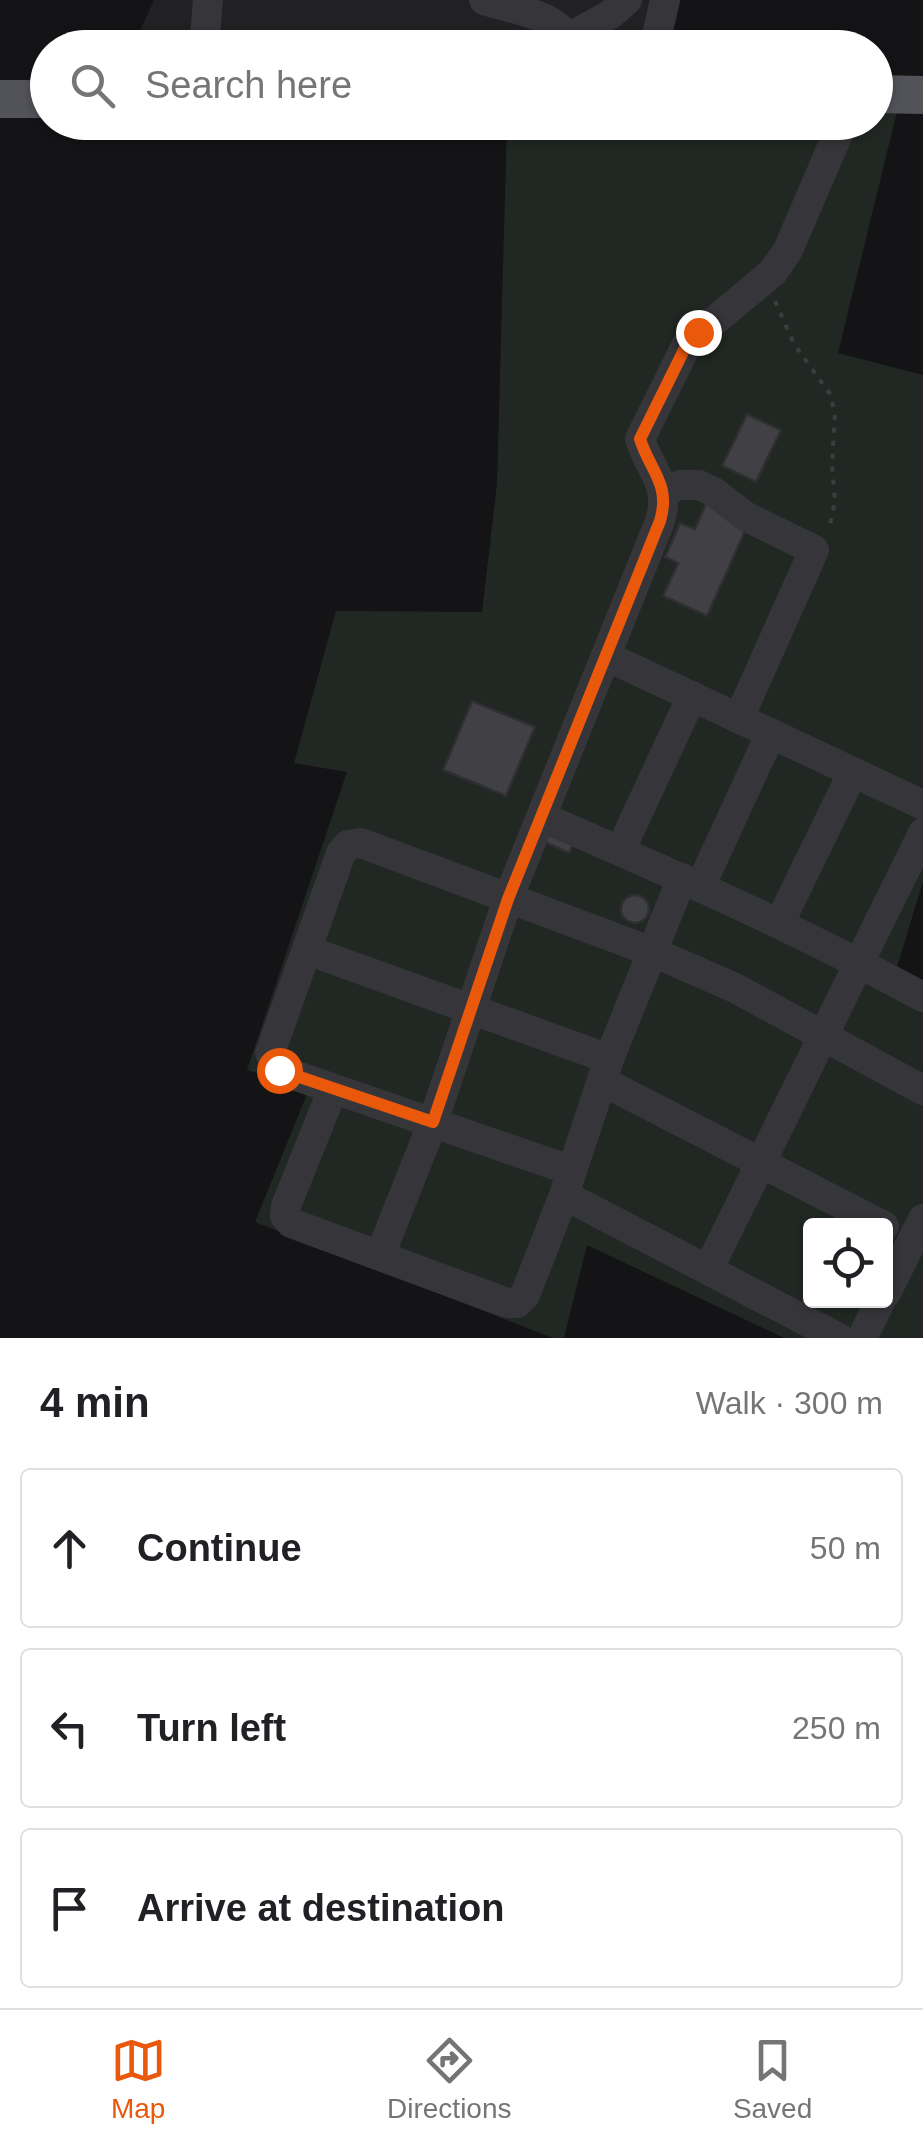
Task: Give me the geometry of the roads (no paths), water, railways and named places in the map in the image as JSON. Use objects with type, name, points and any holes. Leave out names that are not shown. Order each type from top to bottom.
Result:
[{"type":"main road","points":[[893,95],[923,96]]},
{"type":"main road","points":[[3,105],[30,101]]},
{"type":"street","points":[[206,30],[208,0]]},
{"type":"street","points":[[484,0],[540,16],[557,30]]},
{"type":"street","points":[[589,30],[627,0]]},
{"type":"street","points":[[658,30],[665,0]]},
{"type":"street","points":[[380,1255],[433,1122],[508,899],[660,521],[664,492],[640,439],[687,344],[766,278],[788,250],[835,140]]},
{"type":"street","points":[[664,492],[680,485],[699,485],[745,516],[814,550],[738,718]]},
{"type":"street","points":[[608,657],[923,805]]},
{"type":"street","points":[[620,851],[692,696]]},
{"type":"street","points":[[333,1089],[286,1206],[285,1216],[291,1223],[508,1304],[518,1303],[525,1295],[605,1070],[653,952],[771,733]]},
{"type":"street","points":[[779,924],[852,774]]},
{"type":"street","points":[[542,817],[691,882],[923,997]]},
{"type":"street","points":[[708,1270],[923,832]]},
{"type":"street","points":[[839,1338],[708,1270],[567,1182],[433,1122],[279,1070],[270,1053],[341,853],[348,845],[361,843],[653,952],[735,988],[923,1090]]},
{"type":"street","points":[[307,950],[472,1008],[605,1070],[760,1162],[906,1231],[893,1271]]},
{"type":"street","points":[[862,1338],[878,1308]]}]
